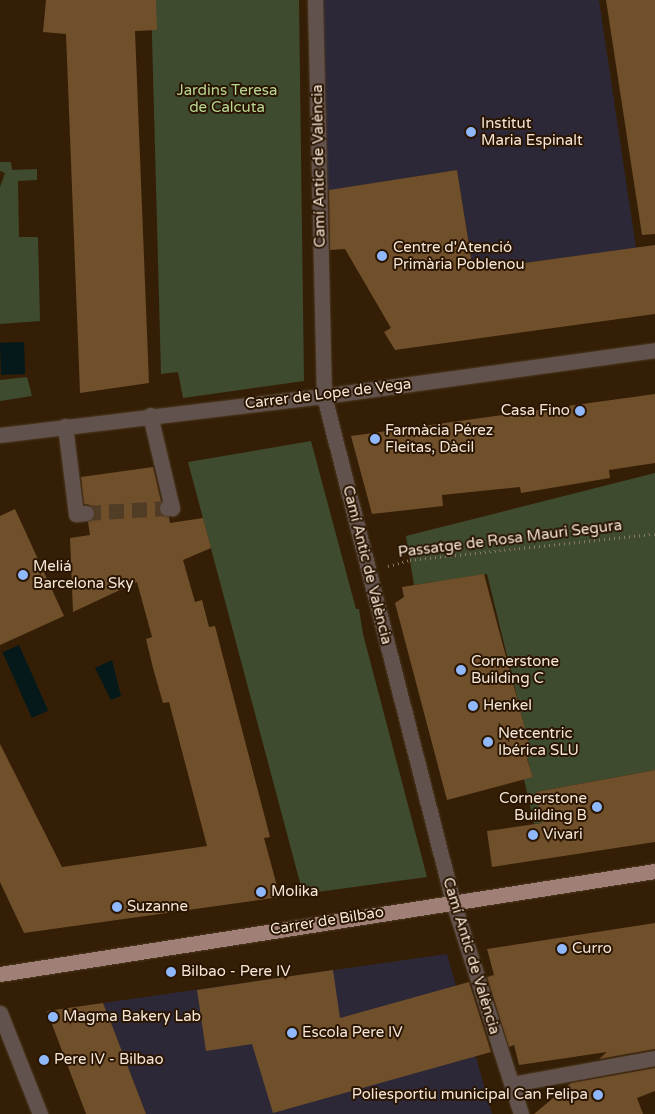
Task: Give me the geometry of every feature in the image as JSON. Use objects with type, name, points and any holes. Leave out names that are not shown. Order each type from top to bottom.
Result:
[{"type":"main road","name":"Carrer de Bilbao","points":[[0,974],[655,871]]},
{"type":"street","name":"Camí Antic de València","points":[[315,0],[324,396],[453,902],[521,1114]]},
{"type":"street","name":"Carrer de Lope de Vega","points":[[0,435],[150,415],[324,396],[655,350]]},
{"type":"street","points":[[150,415],[172,508],[167,508]]},
{"type":"street","points":[[66,426],[76,514],[86,513]]},
{"type":"street","points":[[0,1013],[40,1114]]},
{"type":"street","points":[[512,1084],[655,1058]]},
{"type":"path","name":"Passatge de Rosa Mauri Segura","points":[[368,572],[410,560],[655,534]]},
{"type":"shaded area","name":"Institut Maria Espinalt","points":[[320,0],[599,0],[636,248],[473,270],[457,170],[325,191]]},
{"type":"shaded area","points":[[24,342],[25,374],[1,375],[0,343]]},
{"type":"shaded area","points":[[19,645],[48,711],[32,718],[3,652]]},
{"type":"shaded area","points":[[112,660],[121,696],[111,700],[95,668]]},
{"type":"shaded area","name":"Escola Pere IV","points":[[447,954],[492,1114],[146,1114],[103,1003]]},
{"type":"green space","name":"Jardins Teresa de Calcuta","points":[[151,0],[299,0],[304,381],[183,398],[178,372],[161,374]]},
{"type":"green space","points":[[0,162],[11,162],[12,170],[37,169],[37,180],[18,181],[19,237],[38,237],[40,321],[0,324],[0,187],[5,173],[0,171]]},
{"type":"green space","points":[[27,377],[32,396],[0,401],[0,380]]},
{"type":"green space","points":[[311,441],[356,609],[359,609],[363,634],[427,877],[303,894],[188,462]]},
{"type":"green space","points":[[655,473],[655,770],[536,792],[542,823],[534,824],[524,779],[533,777],[526,755],[531,754],[487,574],[414,585],[406,536]]},
{"type":"building","points":[[46,0],[156,0],[157,30],[135,31],[149,383],[80,393],[66,34],[43,32]]},
{"type":"building","points":[[606,0],[655,0],[655,234],[642,235]]},
{"type":"building","points":[[457,170],[473,270],[655,245],[655,314],[395,350],[384,332],[391,328],[345,249],[330,250],[329,190]]},
{"type":"building","points":[[655,394],[655,463],[609,470],[610,478],[521,493],[520,487],[442,495],[443,506],[372,514],[351,436]]},
{"type":"building","points":[[153,467],[161,501],[159,513],[169,517],[170,523],[203,518],[211,548],[183,560],[195,602],[202,600],[209,627],[215,626],[270,837],[264,838],[280,897],[24,933],[0,882],[0,744],[62,867],[207,846],[169,702],[163,703],[153,668],[146,639],[152,637],[137,582],[73,612],[70,538],[90,535],[88,522],[95,513],[90,505],[84,504],[81,477]]},
{"type":"building","name":"Meliá Barcelona Sky","points":[[15,509],[64,616],[0,645],[0,516]]},
{"type":"building","name":"Cornerstone Building C","points":[[484,574],[526,732],[531,754],[527,759],[533,777],[447,800],[395,603],[404,597],[402,587]]},
{"type":"building","name":"Cornerstone Building B","points":[[655,770],[655,842],[492,867],[487,831],[542,823],[536,792]]},
{"type":"building","points":[[655,923],[655,1049],[599,1059],[607,1052],[519,1065],[514,1045],[509,1047],[487,977],[494,975],[487,949]]},
{"type":"building","points":[[333,970],[340,1018],[469,982],[491,1052],[273,1113],[252,1044],[206,1051],[197,990]]},
{"type":"building","points":[[103,1003],[146,1114],[86,1114],[47,1011]]},
{"type":"building","name":"Poliesportiu municipal Can Felipa","points":[[655,1068],[655,1091],[637,1098],[643,1114],[534,1114],[571,1083]]},
{"type":"tunnel","points":[[86,513],[167,508]]},
{"type":"place","name":"Institut Maria Espinalt","points":[[471,132]]},
{"type":"place","name":"Centre d'Atenció Primària Poblenou","points":[[382,256]]},
{"type":"place","name":"Casa Fino","points":[[580,411]]},
{"type":"place","name":"Farmàcia Pérez Fleitas, Dàcil","points":[[375,439]]},
{"type":"place","name":"Meliá Barcelona Sky","points":[[23,575]]},
{"type":"place","name":"Cornerstone Building C","points":[[461,670]]},
{"type":"place","name":"Henkel","points":[[473,706]]},
{"type":"place","name":"Netcentric Ibérica SLU","points":[[488,742]]},
{"type":"place","name":"Cornerstone Building B","points":[[597,807]]},
{"type":"place","name":"Vivari","points":[[533,835]]},
{"type":"place","name":"Molika","points":[[261,892]]},
{"type":"place","name":"Suzanne","points":[[117,907]]},
{"type":"place","name":"Curro","points":[[562,949]]},
{"type":"place","name":"Bilbao - Pere IV","points":[[171,972]]},
{"type":"place","name":"Magma Bakery Lab","points":[[53,1017]]},
{"type":"place","name":"Escola Pere IV","points":[[292,1033]]},
{"type":"place","name":"Pere IV - Bilbao","points":[[44,1060]]},
{"type":"place","name":"Poliesportiu municipal Can Felipa","points":[[598,1095]]}]
